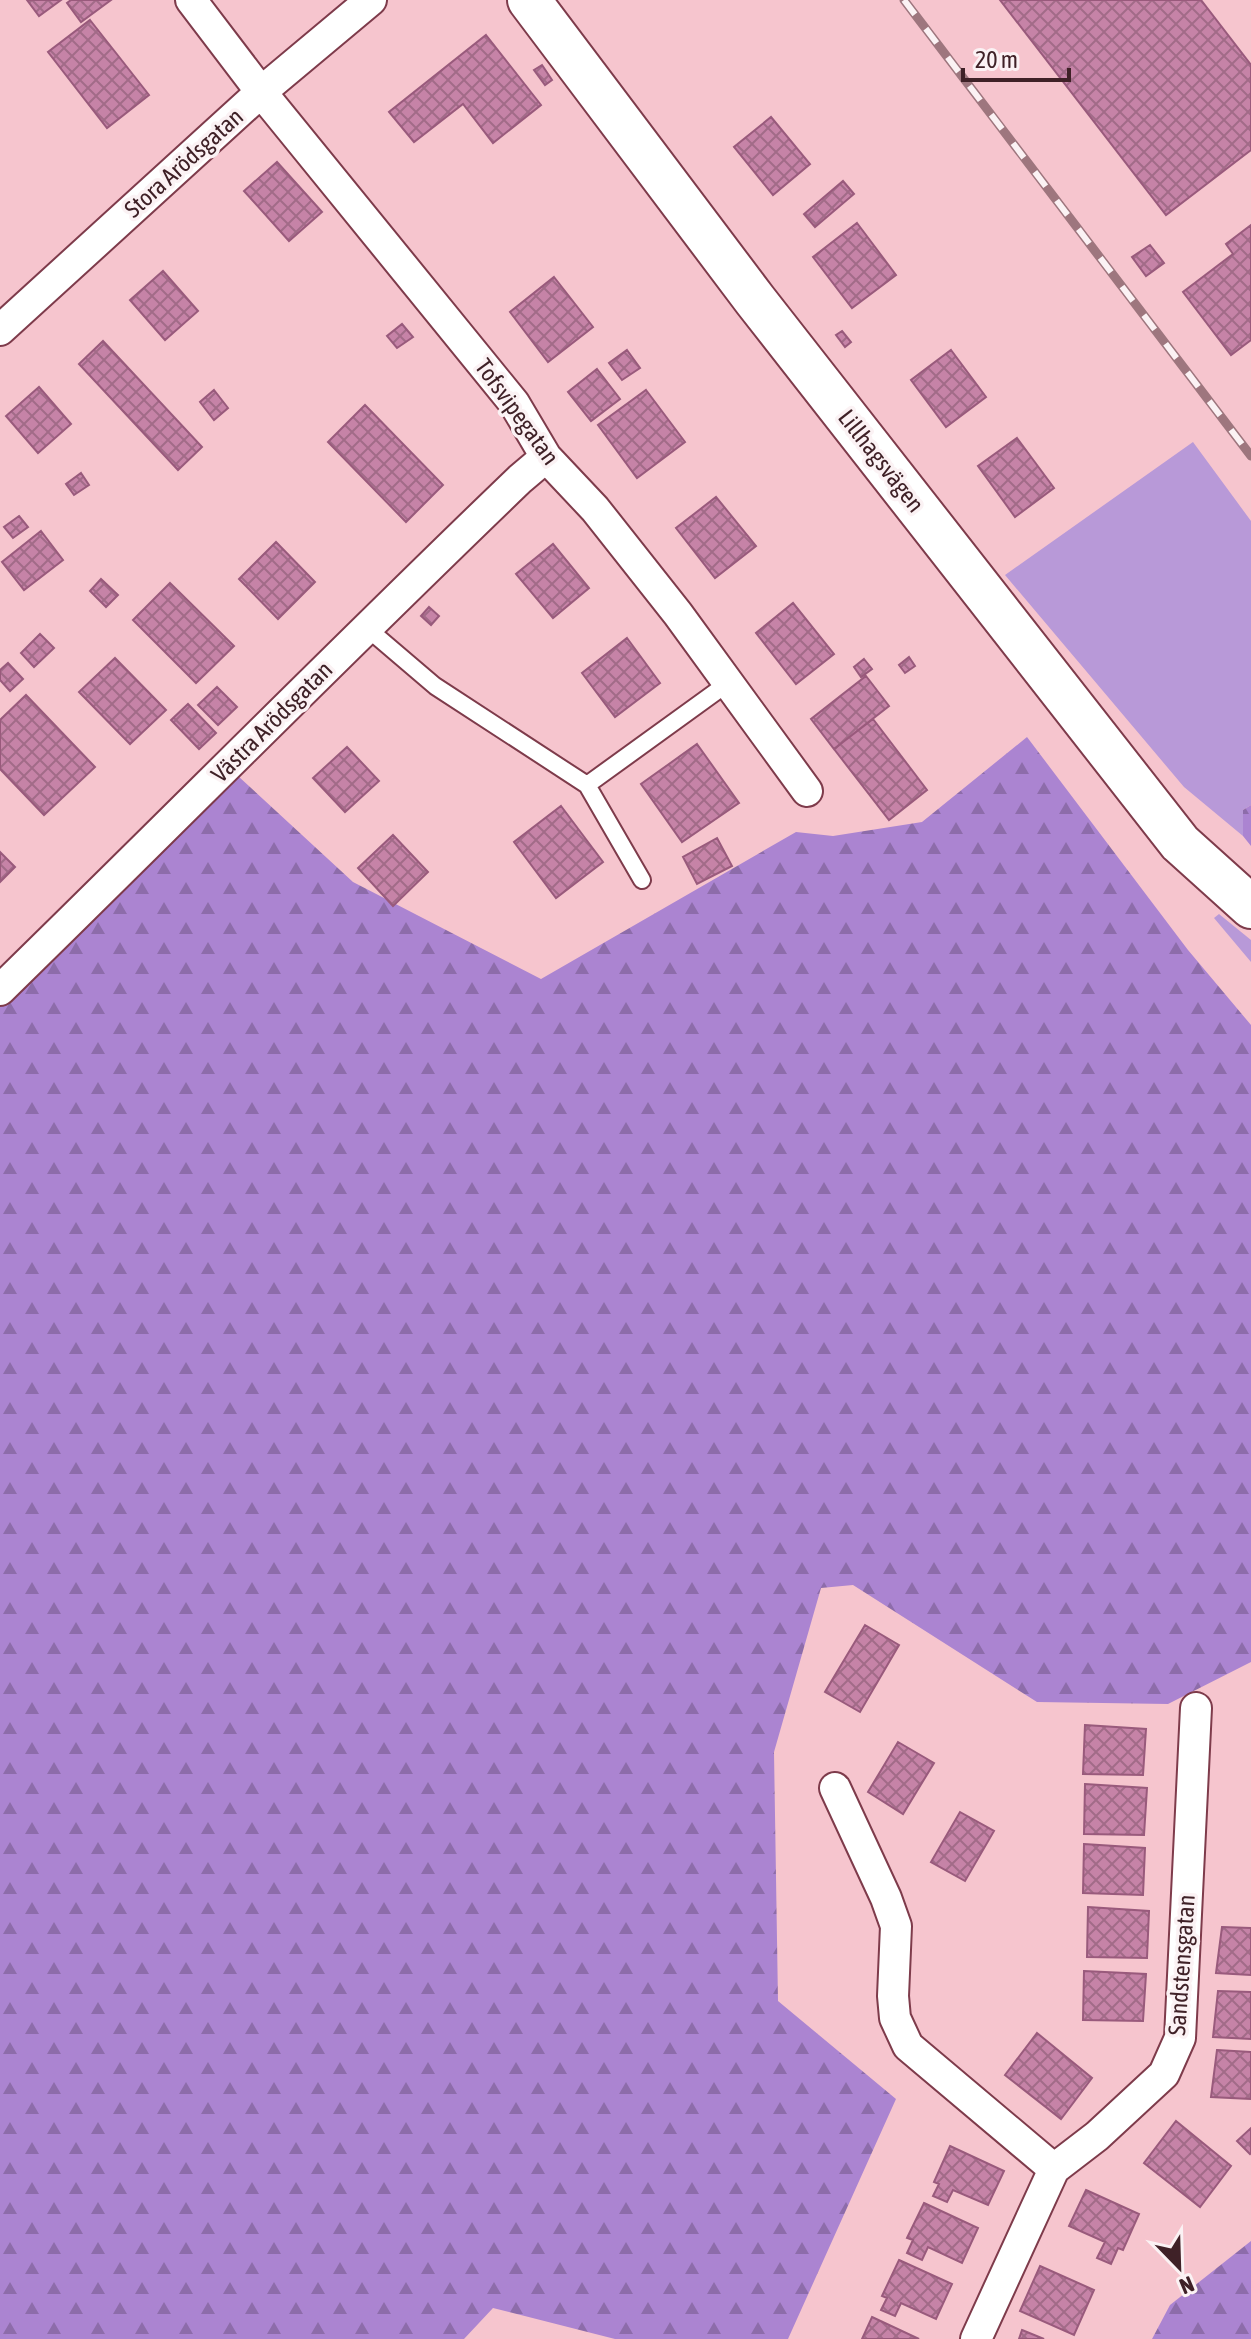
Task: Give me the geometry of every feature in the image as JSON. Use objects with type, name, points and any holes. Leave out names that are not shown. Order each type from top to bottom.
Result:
[{"type":"street","name":"Tofsvipegatan","points":[[191,0],[261,92],[514,403],[546,457],[595,509],[678,614],[807,791]]},
{"type":"street","name":"Stora Arödsgatan","points":[[0,330],[261,92],[371,0]]},
{"type":"street","name":"Lillhagsvägen","points":[[529,0],[755,300],[1180,843],[1251,907]]},
{"type":"street","name":"Västra Arödsgatan","points":[[0,990],[367,628],[546,457]]},
{"type":"street","name":"Sandstensgatan","points":[[976,2339],[1054,2169],[1097,2136],[1164,2074],[1180,2038],[1196,1708]]},
{"type":"street","points":[[835,1788],[896,1926],[895,2018],[908,2046],[1054,2169]]},
{"type":"lane","points":[[367,628],[435,686],[587,785],[642,880]]},
{"type":"lane","points":[[587,785],[728,683]]},
{"type":"shaded area","points":[[1193,442],[1251,521],[1251,805],[1243,810],[1243,836],[1184,787],[1005,575]]},
{"type":"shaded area","points":[[1219,914],[1251,940],[1251,962],[1214,918]]},
{"type":"green space","points":[[1027,737],[1188,950],[1251,1025],[1251,1662],[1168,1704],[1037,1702],[853,1585],[821,1588],[774,1752],[778,2001],[896,2099],[788,2339],[615,2339],[493,2308],[464,2339],[0,2339],[0,1007],[125,877],[193,822],[238,776],[353,882],[541,979],[796,832],[833,836],[922,822]]},
{"type":"green space","points":[[1251,805],[1251,846],[1243,836],[1243,810]]},
{"type":"green space","points":[[1251,2241],[1251,2339],[1152,2339],[1170,2305]]},
{"type":"building","points":[[27,0],[61,0],[39,16]]},
{"type":"building","points":[[71,0],[111,0],[81,22],[67,3]]},
{"type":"building","points":[[1000,0],[1201,0],[1251,65],[1251,150],[1166,215]]},
{"type":"building","points":[[90,20],[149,95],[107,128],[48,52]]},
{"type":"building","points":[[486,35],[541,105],[493,143],[463,104],[414,142],[389,112]]},
{"type":"building","points":[[542,65],[552,80],[545,85],[534,70]]},
{"type":"building","points":[[771,117],[810,164],[773,195],[734,147]]},
{"type":"building","points":[[277,162],[322,212],[289,241],[244,191]]},
{"type":"building","points":[[843,181],[854,194],[815,227],[804,214]]},
{"type":"building","points":[[857,223],[896,275],[852,308],[813,257]]},
{"type":"building","points":[[1251,225],[1251,340],[1231,355],[1183,292],[1233,254],[1226,244]]},
{"type":"building","points":[[1150,245],[1164,263],[1146,276],[1132,257]]},
{"type":"building","points":[[163,271],[198,311],[165,340],[130,300]]},
{"type":"building","points":[[554,277],[593,327],[548,362],[510,312]]},
{"type":"building","points":[[402,324],[413,337],[397,348],[387,336]]},
{"type":"building","points":[[842,331],[851,342],[845,347],[836,335]]},
{"type":"building","points":[[103,341],[202,447],[178,470],[79,364]]},
{"type":"building","points":[[627,350],[640,368],[622,380],[609,363]]},
{"type":"building","points":[[951,350],[986,397],[946,427],[911,380]]},
{"type":"building","points":[[597,369],[620,399],[591,421],[568,392]]},
{"type":"building","points":[[39,387],[71,424],[38,453],[6,416]]},
{"type":"building","points":[[214,390],[228,408],[214,420],[200,402]]},
{"type":"building","points":[[646,390],[685,442],[637,478],[598,425]]},
{"type":"building","points":[[365,405],[443,485],[406,522],[328,442]]},
{"type":"building","points":[[1017,438],[1054,488],[1015,517],[978,466]]},
{"type":"building","points":[[81,473],[89,485],[74,495],[66,484]]},
{"type":"building","points":[[716,497],[756,546],[715,578],[676,528]]},
{"type":"building","points":[[19,516],[28,527],[13,538],[4,527]]},
{"type":"building","points":[[41,531],[63,560],[24,590],[2,562]]},
{"type":"building","points":[[276,542],[315,582],[278,619],[239,579]]},
{"type":"building","points":[[553,544],[589,588],[553,618],[516,574]]},
{"type":"building","points":[[101,579],[118,595],[106,607],[90,591]]},
{"type":"building","points":[[170,583],[234,646],[196,683],[133,620]]},
{"type":"building","points":[[793,603],[834,654],[796,684],[756,633]]},
{"type":"building","points":[[429,607],[439,616],[431,625],[421,616]]},
{"type":"building","points":[[40,634],[54,648],[34,667],[21,653]]},
{"type":"building","points":[[627,638],[660,683],[615,717],[582,673]]},
{"type":"building","points":[[909,657],[915,666],[905,673],[899,665]]},
{"type":"building","points":[[115,658],[166,710],[130,744],[79,692]]},
{"type":"building","points":[[864,659],[872,669],[861,677],[854,667]]},
{"type":"building","points":[[8,663],[23,679],[10,691],[0,680],[0,670]]},
{"type":"building","points":[[866,676],[889,706],[834,749],[811,719]]},
{"type":"building","points":[[217,687],[237,707],[218,725],[198,705]]},
{"type":"building","points":[[26,695],[95,767],[44,815],[0,769],[0,720]]},
{"type":"building","points":[[188,704],[216,733],[199,749],[171,720]]},
{"type":"building","points":[[873,719],[927,790],[889,820],[834,749]]},
{"type":"building","points":[[697,744],[739,803],[682,842],[641,784]]},
{"type":"building","points":[[347,747],[379,781],[345,812],[313,778]]},
{"type":"building","points":[[561,806],[603,862],[556,898],[514,842]]},
{"type":"building","points":[[393,835],[428,872],[393,906],[358,868]]},
{"type":"building","points":[[717,838],[732,866],[697,884],[683,857]]},
{"type":"building","points":[[0,852],[15,867],[0,882]]},
{"type":"building","points":[[865,1625],[899,1645],[860,1712],[825,1692]]},
{"type":"building","points":[[1085,1725],[1146,1729],[1143,1775],[1083,1774]]},
{"type":"building","points":[[898,1742],[934,1763],[903,1814],[868,1792]]},
{"type":"building","points":[[1085,1784],[1147,1788],[1144,1835],[1084,1834]]},
{"type":"building","points":[[960,1812],[994,1831],[965,1881],[931,1862]]},
{"type":"building","points":[[1084,1844],[1145,1848],[1143,1895],[1083,1893]]},
{"type":"building","points":[[1088,1907],[1149,1911],[1147,1958],[1087,1957]]},
{"type":"building","points":[[1222,1927],[1251,1928],[1251,1975],[1216,1973]]},
{"type":"building","points":[[1084,1971],[1146,1974],[1143,2021],[1083,2020]]},
{"type":"building","points":[[1218,1991],[1251,1992],[1251,2039],[1213,2037]]},
{"type":"building","points":[[1037,2033],[1092,2078],[1061,2119],[1005,2075]]},
{"type":"building","points":[[1217,2050],[1251,2052],[1251,2099],[1211,2097]]},
{"type":"building","points":[[1176,2121],[1231,2166],[1200,2207],[1144,2163]]},
{"type":"building","points":[[1251,2128],[1251,2153],[1250,2154],[1237,2141]]},
{"type":"building","points":[[950,2146],[1004,2171],[988,2205],[953,2190],[947,2202],[933,2196],[939,2184],[934,2182]]},
{"type":"building","points":[[1086,2190],[1139,2214],[1123,2250],[1118,2248],[1111,2264],[1097,2258],[1105,2242],[1069,2226]]},
{"type":"building","points":[[924,2203],[978,2228],[962,2263],[928,2247],[922,2260],[907,2253],[913,2240],[907,2238]]},
{"type":"building","points":[[899,2260],[952,2284],[936,2319],[901,2303],[895,2316],[881,2310],[887,2298],[882,2296]]},
{"type":"building","points":[[1040,2266],[1094,2290],[1074,2335],[1020,2311]]},
{"type":"building","points":[[872,2317],[919,2339],[862,2339]]},
{"type":"building","points":[[1022,2330],[1044,2339],[1019,2339]]},
{"type":"railway","points":[[904,0],[1251,456]]}]
